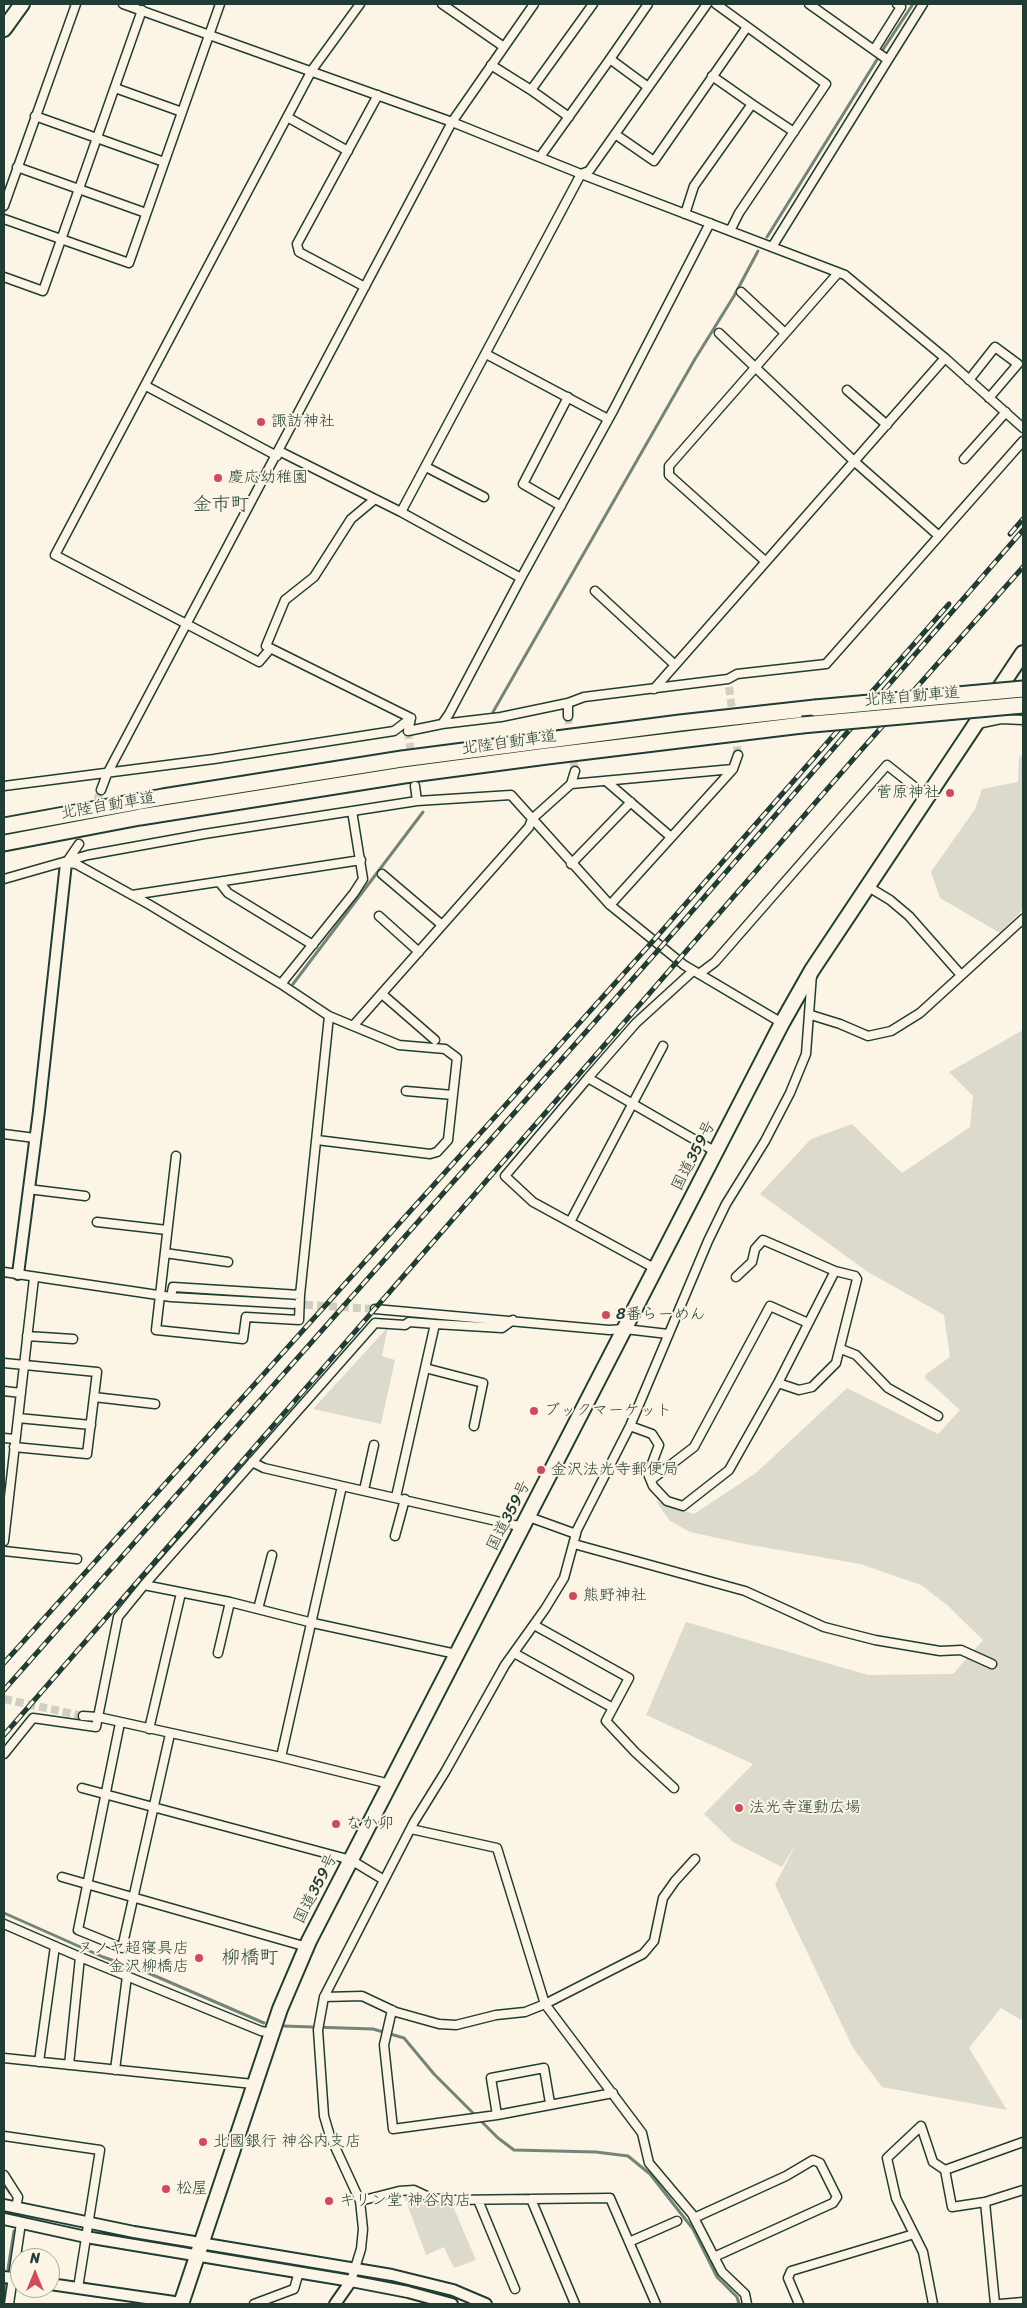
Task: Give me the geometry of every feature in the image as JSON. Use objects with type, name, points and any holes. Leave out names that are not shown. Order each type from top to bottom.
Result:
[{"type":"highway","points":[[4,29],[22,4]]},
{"type":"highway","name":"国道359号","points":[[183,2304],[272,2033],[307,1947],[351,1860],[782,1023],[812,970],[926,796],[977,724],[1023,653]]},
{"type":"highway","name":"北陸自動車道","points":[[4,826],[252,782],[536,741],[815,708],[1023,689]]},
{"type":"highway","name":"北陸自動車道","points":[[4,843],[140,818],[404,775],[802,725],[1023,705]]},
{"type":"highway","points":[[4,816],[208,786],[252,782]]},
{"type":"highway","points":[[4,851],[140,818]]},
{"type":"street","points":[[4,206],[76,4]]},
{"type":"street","points":[[123,4],[312,70],[452,122],[581,174],[845,275],[945,358],[1023,428]]},
{"type":"street","points":[[4,219],[129,262],[220,4]]},
{"type":"street","points":[[270,649],[259,662],[55,555],[312,70],[360,4]]},
{"type":"street","points":[[442,4],[504,47]]},
{"type":"street","points":[[101,790],[107,774],[452,122],[534,4]]},
{"type":"street","points":[[531,90],[593,4]]},
{"type":"street","points":[[540,157],[646,6],[637,4]]},
{"type":"street","points":[[402,512],[581,174],[589,170],[707,4]]},
{"type":"street","points":[[716,4],[826,84],[739,213],[730,231]]},
{"type":"street","points":[[809,4],[888,60]]},
{"type":"street","points":[[874,50],[901,7],[897,4]]},
{"type":"street","points":[[772,247],[923,4]]},
{"type":"street","points":[[4,277],[43,290],[80,190],[142,10]]},
{"type":"street","points":[[615,134],[654,160],[747,27]]},
{"type":"street","points":[[610,59],[648,86]]},
{"type":"street","points":[[491,65],[569,117]]},
{"type":"street","points":[[712,76],[794,132]]},
{"type":"street","points":[[115,88],[182,112]]},
{"type":"street","points":[[365,287],[299,252],[297,244],[378,95]]},
{"type":"street","points":[[685,214],[694,186],[752,104]]},
{"type":"street","points":[[35,116],[164,162]]},
{"type":"street","points":[[287,117],[348,151]]},
{"type":"street","points":[[17,167],[146,213]]},
{"type":"street","points":[[442,724],[450,714],[710,224]]},
{"type":"street","points":[[765,561],[669,475],[669,466],[838,273]]},
{"type":"street","points":[[741,292],[785,333]]},
{"type":"street","points":[[719,333],[855,462],[939,536]]},
{"type":"street","points":[[969,380],[995,347],[1018,364],[989,398]]},
{"type":"street","points":[[486,354],[608,419]]},
{"type":"street","points":[[654,689],[945,358]]},
{"type":"street","points":[[146,386],[278,453],[402,512],[521,578]]},
{"type":"street","points":[[847,390],[887,425]]},
{"type":"street","points":[[561,506],[523,484],[568,397]]},
{"type":"street","points":[[964,460],[1006,412]]},
{"type":"street","points":[[411,718],[408,731],[501,716],[568,703],[584,697],[728,679],[737,674],[826,664],[1023,442]]},
{"type":"street","points":[[426,467],[484,497]]},
{"type":"street","points":[[375,499],[351,519],[314,577],[285,600],[266,646],[411,718]]},
{"type":"street","points":[[595,591],[675,664]]},
{"type":"street","points":[[728,679],[728,687]]},
{"type":"street","points":[[568,703],[568,716]]},
{"type":"street","points":[[4,786],[107,774],[394,731],[411,718]]},
{"type":"street","points":[[977,724],[1001,719],[1023,720]]},
{"type":"street","points":[[610,905],[733,769],[738,755]]},
{"type":"street","points":[[656,1269],[533,1202],[505,1176],[636,1022],[696,972],[715,962],[886,765],[926,796]]},
{"type":"street","points":[[571,784],[733,769]]},
{"type":"street","points":[[353,1026],[529,827],[532,819],[571,784],[575,771]]},
{"type":"street","points":[[606,781],[671,837]]},
{"type":"street","points":[[415,786],[417,801]]},
{"type":"street","points":[[4,879],[66,863],[88,855],[204,834],[417,801],[511,795],[571,864],[610,905],[696,972],[782,1023]]},
{"type":"street","points":[[571,864],[631,802]]},
{"type":"street","points":[[282,984],[363,879],[352,812]]},
{"type":"street","points":[[18,1274],[66,863],[80,844]]},
{"type":"street","points":[[130,895],[220,883],[361,860]]},
{"type":"street","points":[[66,863],[76,864],[130,895],[150,904],[282,984],[329,1016],[399,1045],[445,1049],[456,1058],[448,1140],[437,1152],[430,1154],[317,1140]]},
{"type":"street","points":[[382,874],[442,925]]},
{"type":"street","points":[[220,883],[228,893],[313,945]]},
{"type":"street","points":[[867,886],[890,900],[909,916],[961,975]]},
{"type":"street","points":[[379,916],[419,952]]},
{"type":"street","points":[[810,1015],[840,1024],[868,1036],[891,1031],[920,1013],[1023,919]]},
{"type":"street","points":[[335,2304],[351,2281],[363,2229],[360,2201],[330,2136],[324,2116],[318,2027],[324,1997],[411,1829],[514,1653],[564,1578],[576,1534],[630,1426],[722,1211],[765,1141],[790,1093],[806,1054],[812,970]]},
{"type":"street","points":[[382,994],[435,1040]]},
{"type":"street","points":[[176,1156],[156,1330],[243,1338],[246,1317],[299,1320],[300,1294],[329,1016]]},
{"type":"street","points":[[570,1222],[663,1046]]},
{"type":"street","points":[[588,1078],[633,1102],[716,1152]]},
{"type":"street","points":[[406,1090],[453,1095]]},
{"type":"street","points":[[4,1134],[35,1138]]},
{"type":"street","points":[[28,1189],[85,1196]]},
{"type":"street","points":[[97,1222],[167,1230]]},
{"type":"street","points":[[736,1277],[752,1262],[755,1249],[763,1240],[835,1271],[855,1276],[857,1280],[836,1364],[812,1387],[799,1390],[778,1383]]},
{"type":"street","points":[[165,1253],[228,1262]]},
{"type":"street","points":[[630,1426],[652,1434],[659,1445],[648,1474],[667,1501],[683,1506],[729,1470],[778,1383],[835,1271]]},
{"type":"street","points":[[4,1272],[160,1296],[294,1304]]},
{"type":"street","points":[[4,1541],[34,1278]]},
{"type":"street","points":[[171,1297],[173,1287],[300,1294]]},
{"type":"street","points":[[651,1480],[694,1448],[770,1306],[808,1323]]},
{"type":"street","points":[[375,1309],[668,1334]]},
{"type":"street","points":[[4,1754],[33,1718],[96,1727],[118,1617],[375,1323],[405,1325],[409,1322],[502,1328],[513,1320]]},
{"type":"street","points":[[396,1497],[435,1324]]},
{"type":"street","points":[[27,1336],[73,1339]]},
{"type":"street","points":[[841,1349],[856,1355],[888,1388],[938,1416]]},
{"type":"street","points":[[4,1364],[97,1372],[87,1454],[15,1443],[4,1438]]},
{"type":"street","points":[[425,1368],[484,1383],[474,1426]]},
{"type":"street","points":[[4,1392],[20,1393]]},
{"type":"street","points":[[94,1398],[155,1404]]},
{"type":"street","points":[[18,1418],[91,1425]]},
{"type":"street","points":[[364,1490],[374,1445]]},
{"type":"street","points":[[252,1462],[264,1468],[342,1486],[526,1522],[576,1534]]},
{"type":"street","points":[[281,1757],[313,1623],[342,1486]]},
{"type":"street","points":[[395,1536],[405,1499]]},
{"type":"street","points":[[574,1544],[745,1591],[824,1627],[884,1642],[940,1651],[961,1650],[992,1664]]},
{"type":"street","points":[[4,1551],[77,1560]]},
{"type":"street","points":[[258,1609],[272,1555]]},
{"type":"street","points":[[144,1586],[230,1602],[313,1623],[456,1654]]},
{"type":"street","points":[[149,1729],[181,1593]]},
{"type":"street","points":[[218,1653],[230,1602]]},
{"type":"street","points":[[534,1625],[629,1678],[606,1721],[635,1752],[674,1788]]},
{"type":"street","points":[[514,1653],[613,1708]]},
{"type":"street","points":[[83,1716],[98,1717],[281,1757],[390,1784]]},
{"type":"street","points":[[120,1723],[78,1930],[122,1948],[170,1734]]},
{"type":"street","points":[[82,1788],[351,1860],[384,1880]]},
{"type":"street","points":[[411,1829],[497,1848],[545,2004],[642,2133],[649,2164],[694,2218],[722,2272],[746,2294],[747,2304]]},
{"type":"street","points":[[324,1997],[362,1996],[392,2010],[439,2024],[456,2025],[496,2015],[524,2012],[545,2004],[643,1954],[654,1942],[664,1898],[675,1881],[695,1859]]},
{"type":"street","points":[[62,1877],[307,1947]]},
{"type":"street","points":[[4,1924],[80,1957],[272,2033]]},
{"type":"street","points":[[39,2062],[55,1946]]},
{"type":"street","points":[[69,2065],[80,1957]]},
{"type":"street","points":[[115,2070],[127,1976]]},
{"type":"street","points":[[392,2010],[384,2045],[392,2129],[497,2115],[550,2103],[613,2093]]},
{"type":"street","points":[[4,2058],[254,2084]]},
{"type":"street","points":[[497,2115],[491,2078],[544,2068],[550,2103]]},
{"type":"street","points":[[934,2304],[923,2252],[896,2198],[887,2158],[921,2126],[933,2162],[945,2170],[952,2207],[985,2202],[1023,2190]]},
{"type":"street","points":[[4,2136],[100,2150],[78,2288]]},
{"type":"street","points":[[945,2170],[1023,2142]]},
{"type":"street","points":[[694,2218],[786,2176],[813,2160],[820,2162],[837,2197],[833,2203],[714,2257]]},
{"type":"street","points":[[4,2175],[18,2197],[16,2208]]},
{"type":"street","points":[[360,2201],[399,2191],[414,2190],[430,2198],[452,2200],[610,2198],[656,2304]]},
{"type":"street","points":[[531,2199],[575,2304]]},
{"type":"street","points":[[478,2200],[515,2289]]},
{"type":"street","points":[[985,2202],[995,2304]]},
{"type":"street","points":[[4,2205],[299,2272],[408,2292],[450,2304],[453,2290]]},
{"type":"street","points":[[4,2219],[86,2237],[200,2248],[355,2268],[420,2281],[453,2290],[486,2304]]},
{"type":"street","points":[[629,2242],[677,2221]]},
{"type":"street","points":[[16,2248],[20,2223]]},
{"type":"street","points":[[799,2304],[788,2278],[791,2271],[914,2234]]},
{"type":"street","points":[[254,2304],[294,2289],[299,2272]]},
{"type":"street","points":[[60,2285],[183,2304]]},
{"type":"street","points":[[1000,2304],[1023,2303]]},
{"type":"shaded area","points":[[1023,753],[1023,909],[1000,933],[940,898],[931,872],[975,809],[982,789],[1018,782],[1019,758]]},
{"type":"shaded area","points":[[1023,1030],[1023,2021],[1001,2008],[969,2048],[1007,2110],[882,2087],[853,2048],[775,1885],[797,1842],[782,1867],[733,1842],[704,1814],[753,1764],[646,1715],[686,1622],[868,1675],[953,1674],[983,1640],[947,1605],[921,1585],[860,1564],[745,1544],[690,1532],[670,1521],[656,1501],[694,1514],[756,1473],[847,1388],[938,1434],[960,1410],[925,1378],[926,1374],[950,1357],[944,1315],[868,1272],[760,1194],[811,1139],[852,1124],[902,1173],[970,1127],[973,1096],[949,1072]]},
{"type":"shaded area","points":[[388,1327],[382,1356],[395,1360],[381,1424],[313,1409]]},
{"type":"shaded area","points":[[403,2193],[414,2193],[428,2199],[452,2204],[476,2260],[454,2268],[444,2247],[426,2255]]},
{"type":"waterway","points":[[882,51],[913,4]]},
{"type":"waterway","points":[[767,237],[878,58]]},
{"type":"waterway","points":[[493,712],[695,359],[734,296],[758,251]]},
{"type":"waterway","points":[[293,984],[423,812]]},
{"type":"waterway","points":[[4,1913],[103,1957],[146,1972],[264,2023]]},
{"type":"waterway","points":[[283,2026],[373,2029],[404,2038],[434,2074],[498,2138],[514,2150],[596,2152],[628,2156],[650,2174],[693,2229],[717,2277],[737,2297],[739,2304]]},
{"type":"waterway","points":[[4,2184],[10,2193]]},
{"type":"waterway","points":[[8,2269],[14,2231]]},
{"type":"waterway","points":[[4,2297],[6,2284]]},
{"type":"tunnel","points":[[729,687],[738,755]]},
{"type":"tunnel","points":[[568,716],[571,739]]},
{"type":"tunnel","points":[[408,731],[414,777]]},
{"type":"tunnel","points":[[572,750],[575,771]]},
{"type":"tunnel","points":[[93,811],[101,790]]},
{"type":"tunnel","points":[[293,1304],[375,1309]]},
{"type":"tunnel","points":[[4,1699],[83,1716]]},
{"type":"railway","points":[[1010,534],[1023,519]]},
{"type":"railway","points":[[4,1690],[661,947],[1023,530]]},
{"type":"railway","points":[[4,1735],[856,756],[1023,567]]},
{"type":"railway","points":[[4,1663],[653,941],[949,604]]},
{"type":"place","name":"諏訪神社","points":[[261,422]]},
{"type":"place","name":"慶応幼稚園","points":[[218,478]]},
{"type":"place","name":"菅原神社","points":[[950,793]]},
{"type":"place","name":"8番らーめん","points":[[606,1315]]},
{"type":"place","name":"ブックマーケット","points":[[534,1411]]},
{"type":"place","name":"金沢法光寺郵便局","points":[[541,1470]]},
{"type":"place","name":"熊野神社","points":[[573,1596]]},
{"type":"place","name":"法光寺運動広場","points":[[739,1808]]},
{"type":"place","name":"なか卯","points":[[336,1824]]},
{"type":"place","name":"ヌノヤ超寝具店 金沢柳橋店","points":[[199,1958]]},
{"type":"place","name":"北國銀行 神谷内支店","points":[[203,2142]]},
{"type":"place","name":"松屋","points":[[166,2189]]},
{"type":"place","name":"キリン堂 神谷内店","points":[[329,2201]]},
{"type":"district","name":"金市町","points":[[221,505]]},
{"type":"district","name":"柳橋町","points":[[250,1958]]}]
